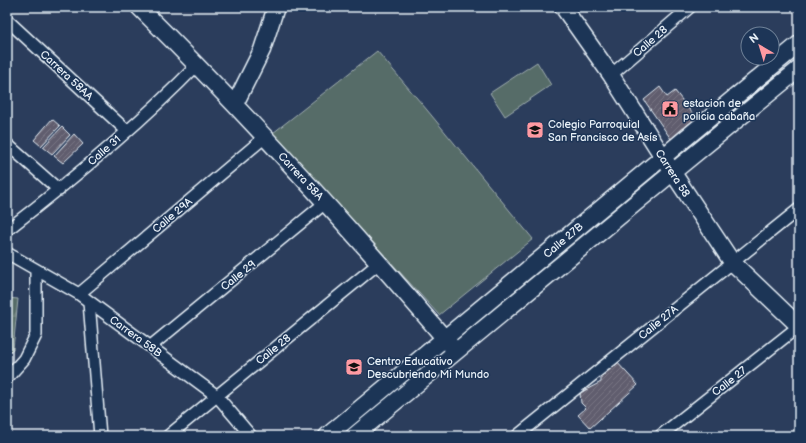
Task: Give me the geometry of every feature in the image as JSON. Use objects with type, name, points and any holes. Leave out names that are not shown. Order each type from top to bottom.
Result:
[{"type":"main road","name":"Carrera 58A","points":[[139,7],[235,104],[379,263],[456,351]]},
{"type":"main road","points":[[235,104],[262,50],[276,7]]},
{"type":"main road","name":"Carrera 58","points":[[563,7],[611,75],[672,172],[732,262],[799,326]]},
{"type":"main road","name":"Calle 27B","points":[[327,436],[799,44]]},
{"type":"main road","name":"Calle 27B","points":[[354,436],[672,172],[799,69]]},
{"type":"street","name":"Calle 28","points":[[611,75],[690,7]]},
{"type":"street","name":"Carrera 58AA","points":[[7,20],[127,131]]},
{"type":"street","name":"Calle 31","points":[[7,230],[59,190],[127,131],[197,65]]},
{"type":"street","name":"Calle 29A","points":[[79,294],[265,137]]},
{"type":"street","points":[[7,144],[59,190]]},
{"type":"street","name":"Calle 29","points":[[151,346],[325,203]]},
{"type":"street","name":"Calle 27A","points":[[517,436],[799,209]]},
{"type":"street","name":"Carrera 58B","points":[[7,253],[79,294],[151,346],[217,396],[251,436]]},
{"type":"street","name":"Calle 28","points":[[168,436],[379,263]]},
{"type":"street","points":[[7,378],[24,359],[36,335],[36,270]]},
{"type":"street","points":[[89,302],[100,436]]},
{"type":"street","name":"Calle 27","points":[[660,436],[799,326]]},
{"type":"green space","points":[[377,51],[533,239],[439,315],[273,133]]},
{"type":"green space","points":[[537,62],[551,85],[505,116],[490,93]]},
{"type":"green space","points":[[7,298],[18,299],[13,349],[7,355]]},
{"type":"building","name":"estacion de policia cabaña","points":[[660,87],[667,97],[675,91],[696,118],[671,139],[644,100]]},
{"type":"building","points":[[52,119],[60,126],[41,146],[34,140]]},
{"type":"building","points":[[62,127],[70,135],[52,154],[43,147]]},
{"type":"building","points":[[74,134],[83,144],[63,163],[54,156]]},
{"type":"building","points":[[615,360],[638,385],[590,428],[578,415],[586,408],[581,403],[580,393],[601,382],[601,372]]},
{"type":"place","name":"estacion de policia cabaña","points":[[670,109]]},
{"type":"place","name":"Colegio Parroquial San Francisco de Asís","points":[[535,130]]},
{"type":"place","name":"Centro Educativo Descubriendo Mi Mundo","points":[[354,367]]}]
